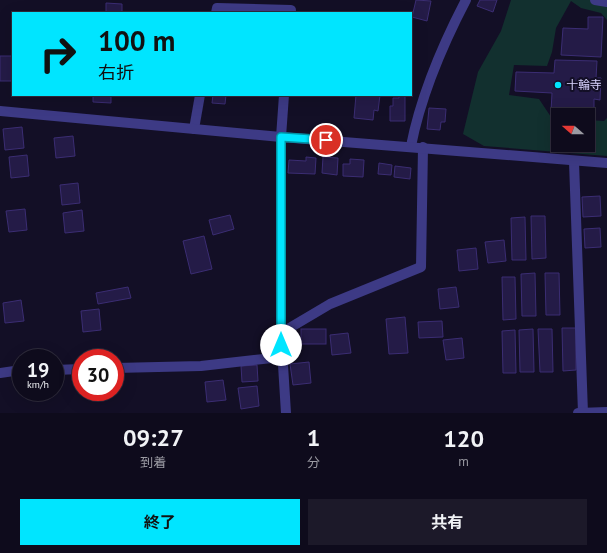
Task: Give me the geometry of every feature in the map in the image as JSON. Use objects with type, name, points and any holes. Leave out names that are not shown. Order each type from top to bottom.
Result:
[{"type":"street","points":[[411,146],[416,123],[443,45],[466,0]]},
{"type":"street","points":[[595,0],[607,2]]},
{"type":"street","points":[[216,12],[217,8],[291,8]]},
{"type":"street","points":[[194,128],[200,96]]},
{"type":"street","points":[[284,96],[281,137],[281,357],[286,413]]},
{"type":"street","points":[[0,111],[84,120],[194,128],[281,137],[423,147],[574,162],[607,163]]},
{"type":"street","points":[[281,333],[330,304],[421,267],[423,147]]},
{"type":"street","points":[[574,162],[583,413]]},
{"type":"street","points":[[124,368],[201,366],[281,357]]},
{"type":"street","points":[[0,374],[12,372]]},
{"type":"street","points":[[578,413],[607,412]]},
{"type":"green space","points":[[511,0],[607,0],[607,20],[601,13],[581,8],[571,1],[556,28],[552,52],[547,66],[514,65],[509,95],[539,99],[551,117],[551,151],[484,146],[463,134],[478,72],[501,31]]},
{"type":"green space","points":[[607,118],[607,156],[558,152],[595,152],[595,120],[604,121]]},
{"type":"building","points":[[416,0],[431,1],[427,21],[412,17]]},
{"type":"building","points":[[480,0],[497,0],[493,12],[477,6]]},
{"type":"building","points":[[106,3],[122,4],[122,12],[106,12]]},
{"type":"building","points":[[588,17],[603,17],[601,57],[561,55],[563,28],[588,29]]},
{"type":"building","points":[[0,56],[12,56],[12,81],[0,81]]},
{"type":"building","name":"十輪寺","points":[[555,60],[597,61],[596,78],[601,78],[600,100],[594,99],[594,108],[551,108],[552,93],[515,91],[516,72],[554,73]]},
{"type":"building","points":[[93,96],[111,96],[111,103],[93,102]]},
{"type":"building","points":[[213,96],[226,96],[225,104],[212,103]]},
{"type":"building","points":[[356,96],[380,96],[378,111],[374,110],[373,120],[354,118]]},
{"type":"building","points":[[399,96],[405,96],[405,121],[390,121],[390,106],[393,106],[393,98],[399,98]]},
{"type":"building","points":[[429,108],[446,109],[445,122],[441,122],[440,130],[427,129]]},
{"type":"building","points":[[22,127],[24,148],[5,150],[3,129]]},
{"type":"building","points":[[73,136],[75,156],[56,158],[54,138]]},
{"type":"building","points":[[27,155],[29,176],[11,178],[9,157]]},
{"type":"building","points":[[306,157],[316,158],[315,174],[288,173],[289,160],[306,161]]},
{"type":"building","points":[[323,157],[338,158],[337,175],[322,173]]},
{"type":"building","points":[[350,159],[364,160],[363,177],[343,176],[343,164],[350,164]]},
{"type":"building","points":[[379,163],[392,165],[391,175],[378,174]]},
{"type":"building","points":[[395,166],[411,168],[410,179],[394,177]]},
{"type":"building","points":[[78,183],[80,203],[62,205],[60,185]]},
{"type":"building","points":[[600,196],[601,216],[583,217],[582,197]]},
{"type":"building","points":[[25,209],[27,230],[9,232],[6,211]]},
{"type":"building","points":[[82,210],[84,231],[65,233],[63,213]]},
{"type":"building","points":[[230,215],[234,229],[213,235],[209,220]]},
{"type":"building","points":[[531,216],[545,216],[546,258],[532,259]]},
{"type":"building","points":[[525,217],[526,260],[512,260],[511,218]]},
{"type":"building","points":[[600,228],[601,247],[585,248],[584,229]]},
{"type":"building","points":[[204,236],[212,269],[191,274],[183,241]]},
{"type":"building","points":[[504,240],[506,261],[488,263],[485,242]]},
{"type":"building","points":[[476,248],[478,269],[459,271],[457,250]]},
{"type":"building","points":[[535,273],[536,316],[522,316],[521,274]]},
{"type":"building","points":[[545,273],[559,273],[560,315],[546,315]]},
{"type":"building","points":[[502,277],[515,277],[516,319],[503,320]]},
{"type":"building","points":[[128,287],[131,298],[98,304],[96,293]]},
{"type":"building","points":[[456,287],[459,307],[440,309],[438,289]]},
{"type":"building","points":[[21,300],[24,321],[5,323],[3,303]]},
{"type":"building","points":[[99,309],[101,330],[83,332],[81,311]]},
{"type":"building","points":[[405,317],[408,353],[389,354],[386,319]]},
{"type":"building","points":[[442,321],[443,337],[419,338],[418,322]]},
{"type":"building","points":[[562,328],[576,328],[576,370],[563,371]]},
{"type":"building","points":[[301,329],[326,329],[326,344],[301,344]]},
{"type":"building","points":[[533,329],[534,372],[520,372],[519,330]]},
{"type":"building","points":[[538,329],[552,329],[553,372],[540,372]]},
{"type":"building","points":[[515,330],[516,373],[503,373],[502,331]]},
{"type":"building","points":[[348,333],[351,353],[332,355],[330,335]]},
{"type":"building","points":[[462,338],[464,358],[446,360],[443,340]]},
{"type":"building","points":[[309,362],[311,383],[293,385],[290,364]]},
{"type":"building","points":[[257,365],[258,381],[242,382],[241,366]]},
{"type":"building","points":[[223,380],[226,400],[207,402],[205,382]]},
{"type":"building","points":[[257,386],[259,406],[241,409],[238,388]]},
{"type":"place","name":"十輪寺","points":[[558,85]]},
{"type":"route","points":[[281,345],[281,137],[326,140]]}]
